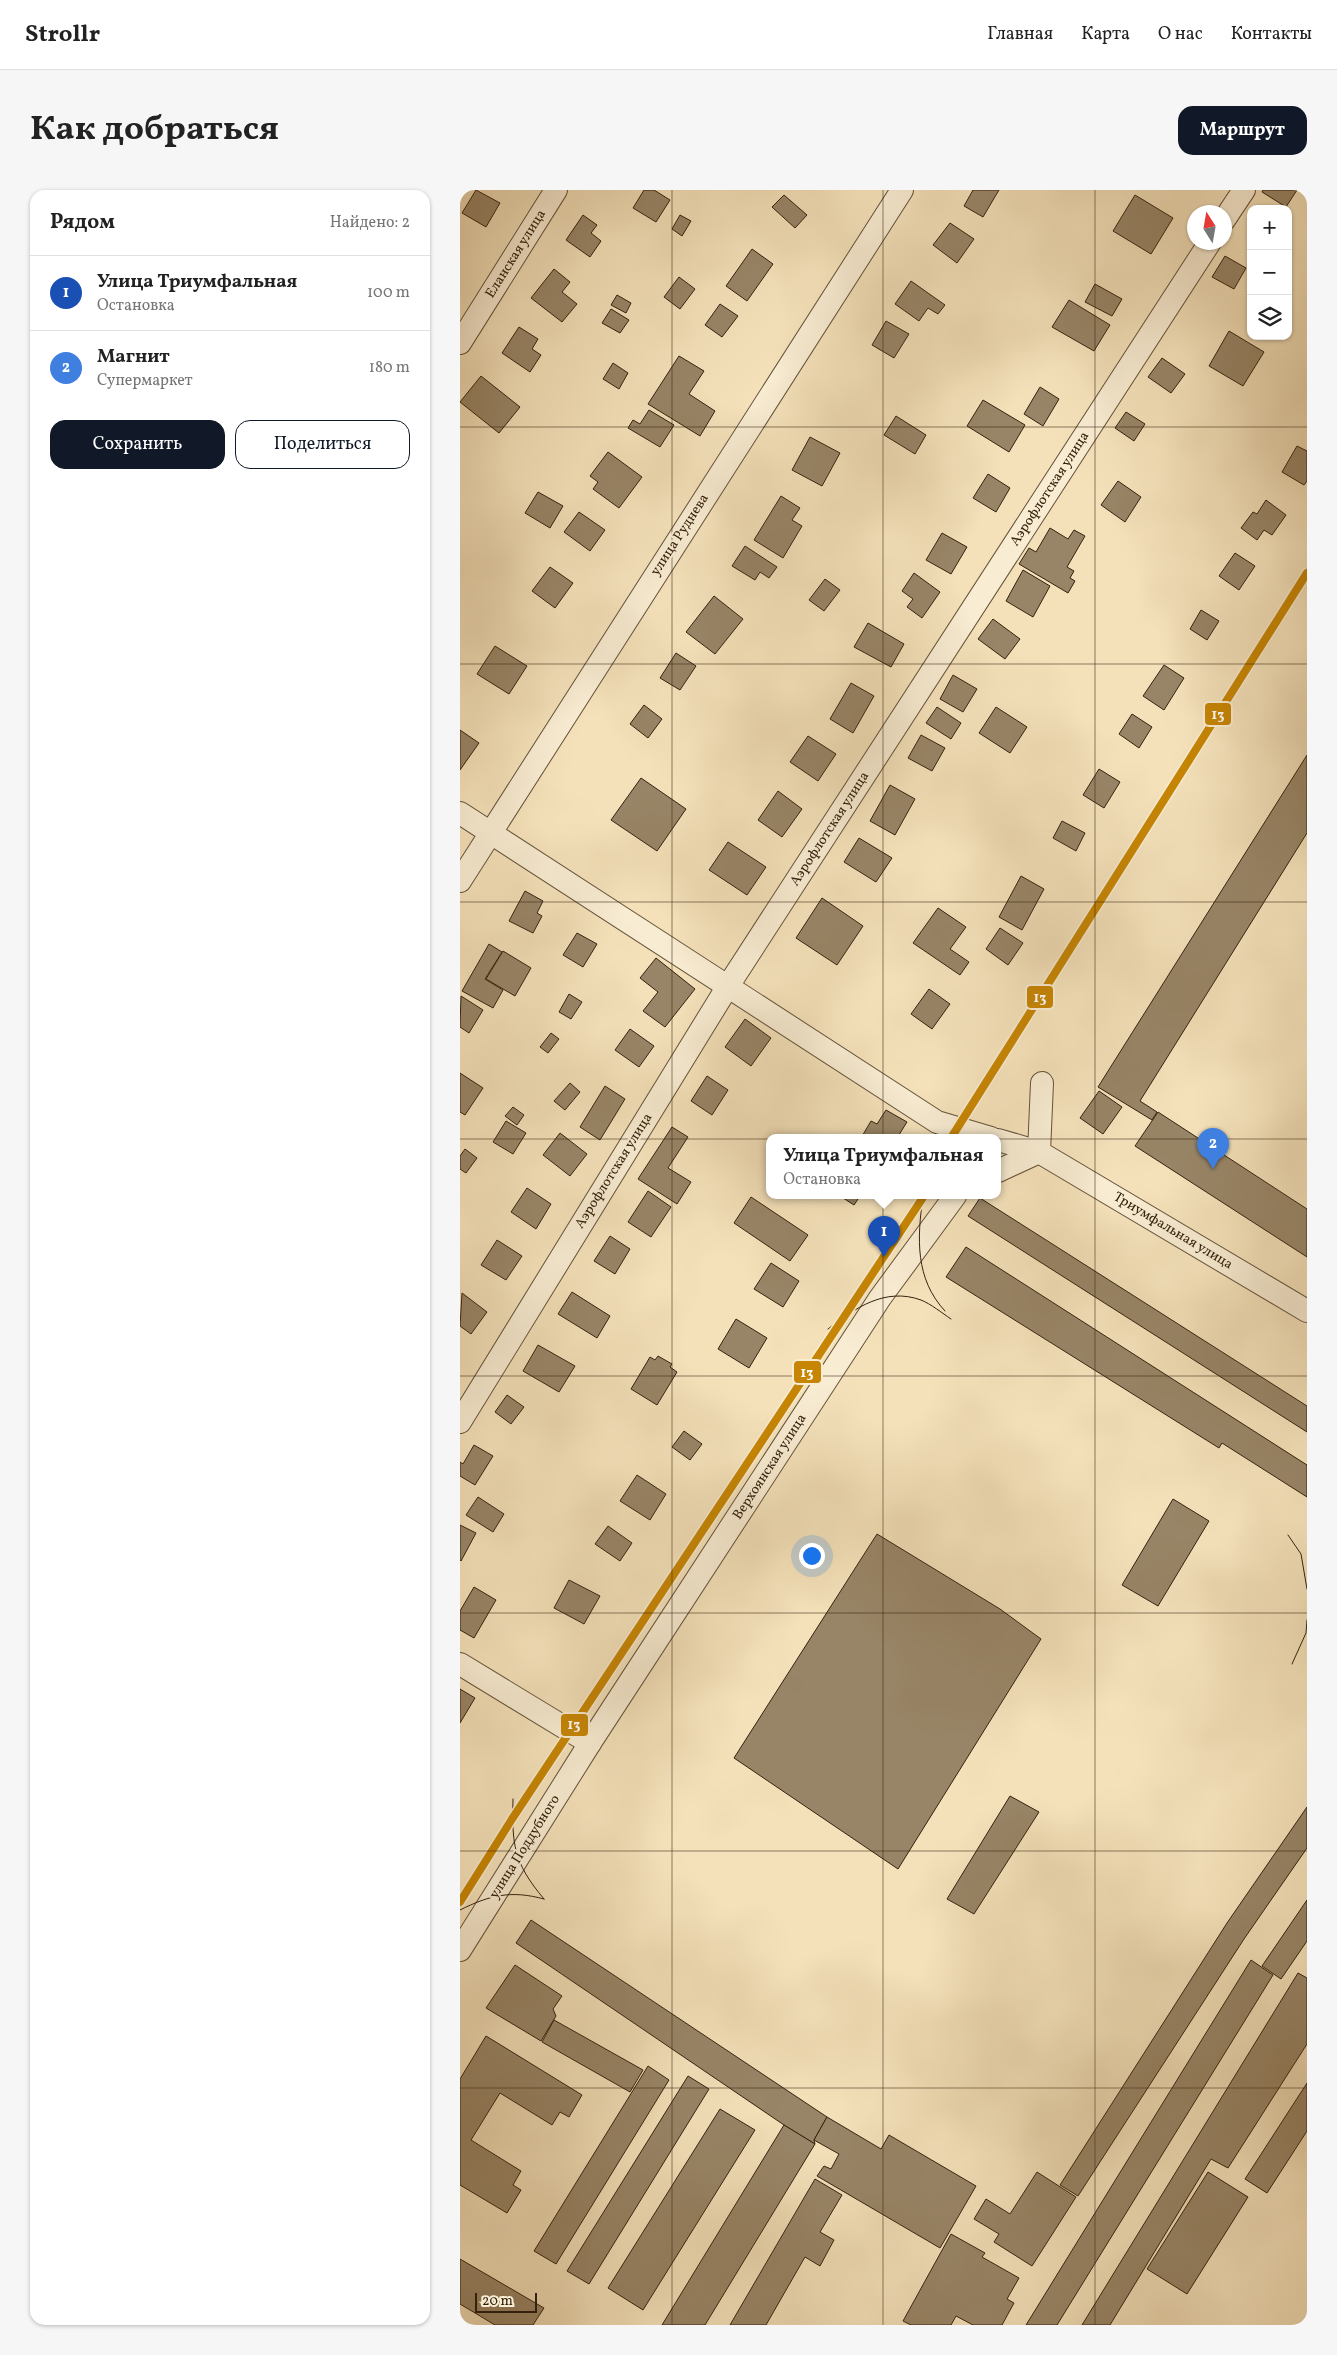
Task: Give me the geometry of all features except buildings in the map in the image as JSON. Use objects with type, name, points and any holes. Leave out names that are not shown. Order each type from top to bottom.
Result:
[{"type":"street","name":"Еланская улица","points":[[460,343],[556,190]]},
{"type":"street","name":"улица Руднева","points":[[460,882],[490,832],[902,190]]},
{"type":"street","points":[[1232,208],[1244,190]]},
{"type":"street","name":"Аэрофлотская улица","points":[[460,1422],[728,986],[1205,250]]},
{"type":"street","points":[[460,813],[937,1122],[978,1134]]},
{"type":"street","points":[[1001,1170],[1039,1152],[1042,1084]]},
{"type":"street","name":"Триумфальная улица","points":[[1001,1141],[1039,1152],[1307,1311]]},
{"type":"street","name":"Верхоянская улица","points":[[590,1743],[880,1298],[953,1199]]},
{"type":"street","points":[[460,1664],[590,1743]]},
{"type":"street","name":"улица Поддубного","points":[[460,1950],[590,1743]]},
{"type":"tram line","points":[[923,1199],[919,1243],[923,1272],[935,1299],[945,1311]]},
{"type":"tram line","points":[[828,1329],[860,1307],[883,1298],[895,1296],[921,1300],[951,1319]]},
{"type":"tram line","points":[[1288,1535],[1301,1554],[1307,1589]]},
{"type":"tram line","points":[[1292,1664],[1306,1633],[1307,1620]]},
{"type":"tram line","points":[[513,1799],[513,1829],[516,1852],[526,1874],[544,1899]]},
{"type":"tram line","points":[[460,1910],[481,1901],[501,1896],[521,1895],[544,1899]]},
{"type":"transit line","name":"13","points":[[954,1134],[1307,573]]},
{"type":"transit line","name":"13","points":[[460,1902],[512,1819],[922,1199]]},
{"type":"place","name":"Магнит","points":[[1213,1169]]},
{"type":"place","name":"Улица Триумфальная","points":[[884,1257]]}]
